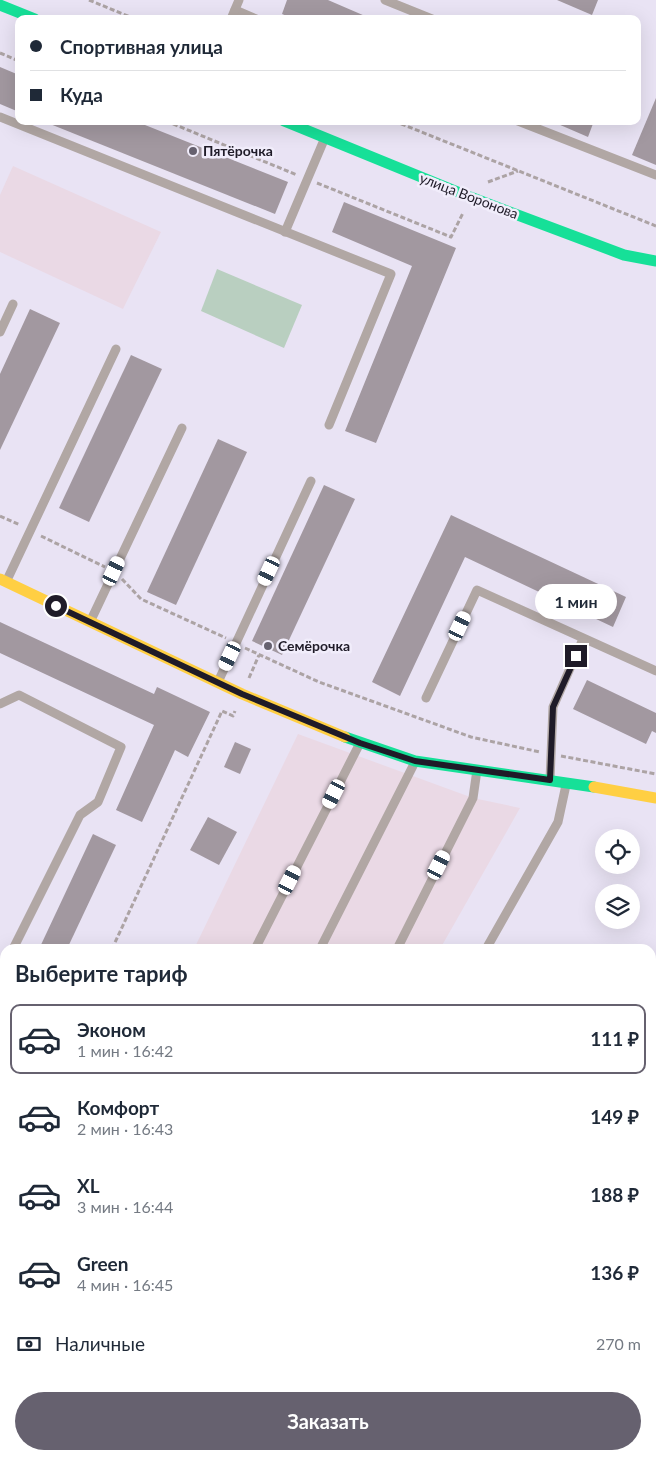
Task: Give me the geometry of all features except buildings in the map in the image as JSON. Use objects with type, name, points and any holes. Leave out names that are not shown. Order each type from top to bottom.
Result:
[{"type":"street","points":[[0,5],[25,15]]},
{"type":"street","name":"улица Воронова","points":[[293,125],[470,197],[624,255],[656,261]]},
{"type":"street","points":[[3,581],[242,694],[360,743],[415,761],[550,780],[656,798]]},
{"type":"lane","points":[[233,15],[239,0]]},
{"type":"lane","points":[[385,0],[422,15]]},
{"type":"lane","points":[[0,117],[15,123]]},
{"type":"lane","points":[[20,125],[391,274],[330,425]]},
{"type":"lane","points":[[528,125],[656,175]]},
{"type":"lane","points":[[285,232],[324,138]]},
{"type":"lane","points":[[0,332],[13,304]]},
{"type":"lane","points":[[3,581],[30,530],[116,349]]},
{"type":"lane","points":[[90,622],[182,428]]},
{"type":"lane","points":[[218,682],[311,481]]},
{"type":"lane","points":[[426,698],[477,590],[656,671]]},
{"type":"lane","points":[[550,780],[553,707],[583,639]]},
{"type":"lane","points":[[0,704],[19,695],[121,747],[98,802],[80,815],[16,944]]},
{"type":"lane","points":[[258,944],[360,743]]},
{"type":"lane","points":[[323,944],[415,761]]},
{"type":"lane","points":[[400,944],[473,798],[477,770]]},
{"type":"lane","points":[[489,944],[558,822],[567,783]]},
{"type":"path","points":[[89,0],[125,15]]},
{"type":"path","points":[[0,53],[15,59]]},
{"type":"path","points":[[176,125],[451,237],[474,187],[518,171]]},
{"type":"path","points":[[404,125],[656,226]]},
{"type":"path","points":[[0,516],[114,571],[141,599],[319,682],[471,737],[656,774]]},
{"type":"path","points":[[114,944],[222,711],[233,716],[259,655]]},
{"type":"shaded area","points":[[13,166],[161,232],[123,309],[0,252],[0,195]]},
{"type":"shaded area","points":[[298,734],[473,798],[520,808],[443,944],[196,944]]},
{"type":"green space","points":[[217,269],[302,305],[284,348],[201,311]]},
{"type":"traffic: fast","points":[[0,5],[25,15]]},
{"type":"traffic: fast","points":[[294,125],[470,197],[624,255],[656,261]]},
{"type":"traffic: fast","points":[[345,737],[415,761],[594,787]]},
{"type":"traffic: slow","points":[[0,579],[242,694],[345,737]]},
{"type":"traffic: slow","points":[[594,787],[656,798]]},
{"type":"place","name":"Пятёрочка","points":[[193,151]]},
{"type":"place","name":"Семёрочка","points":[[268,646]]},
{"type":"route","points":[[56,606],[242,694],[360,743],[415,761],[550,780],[553,707],[576,656]]}]
